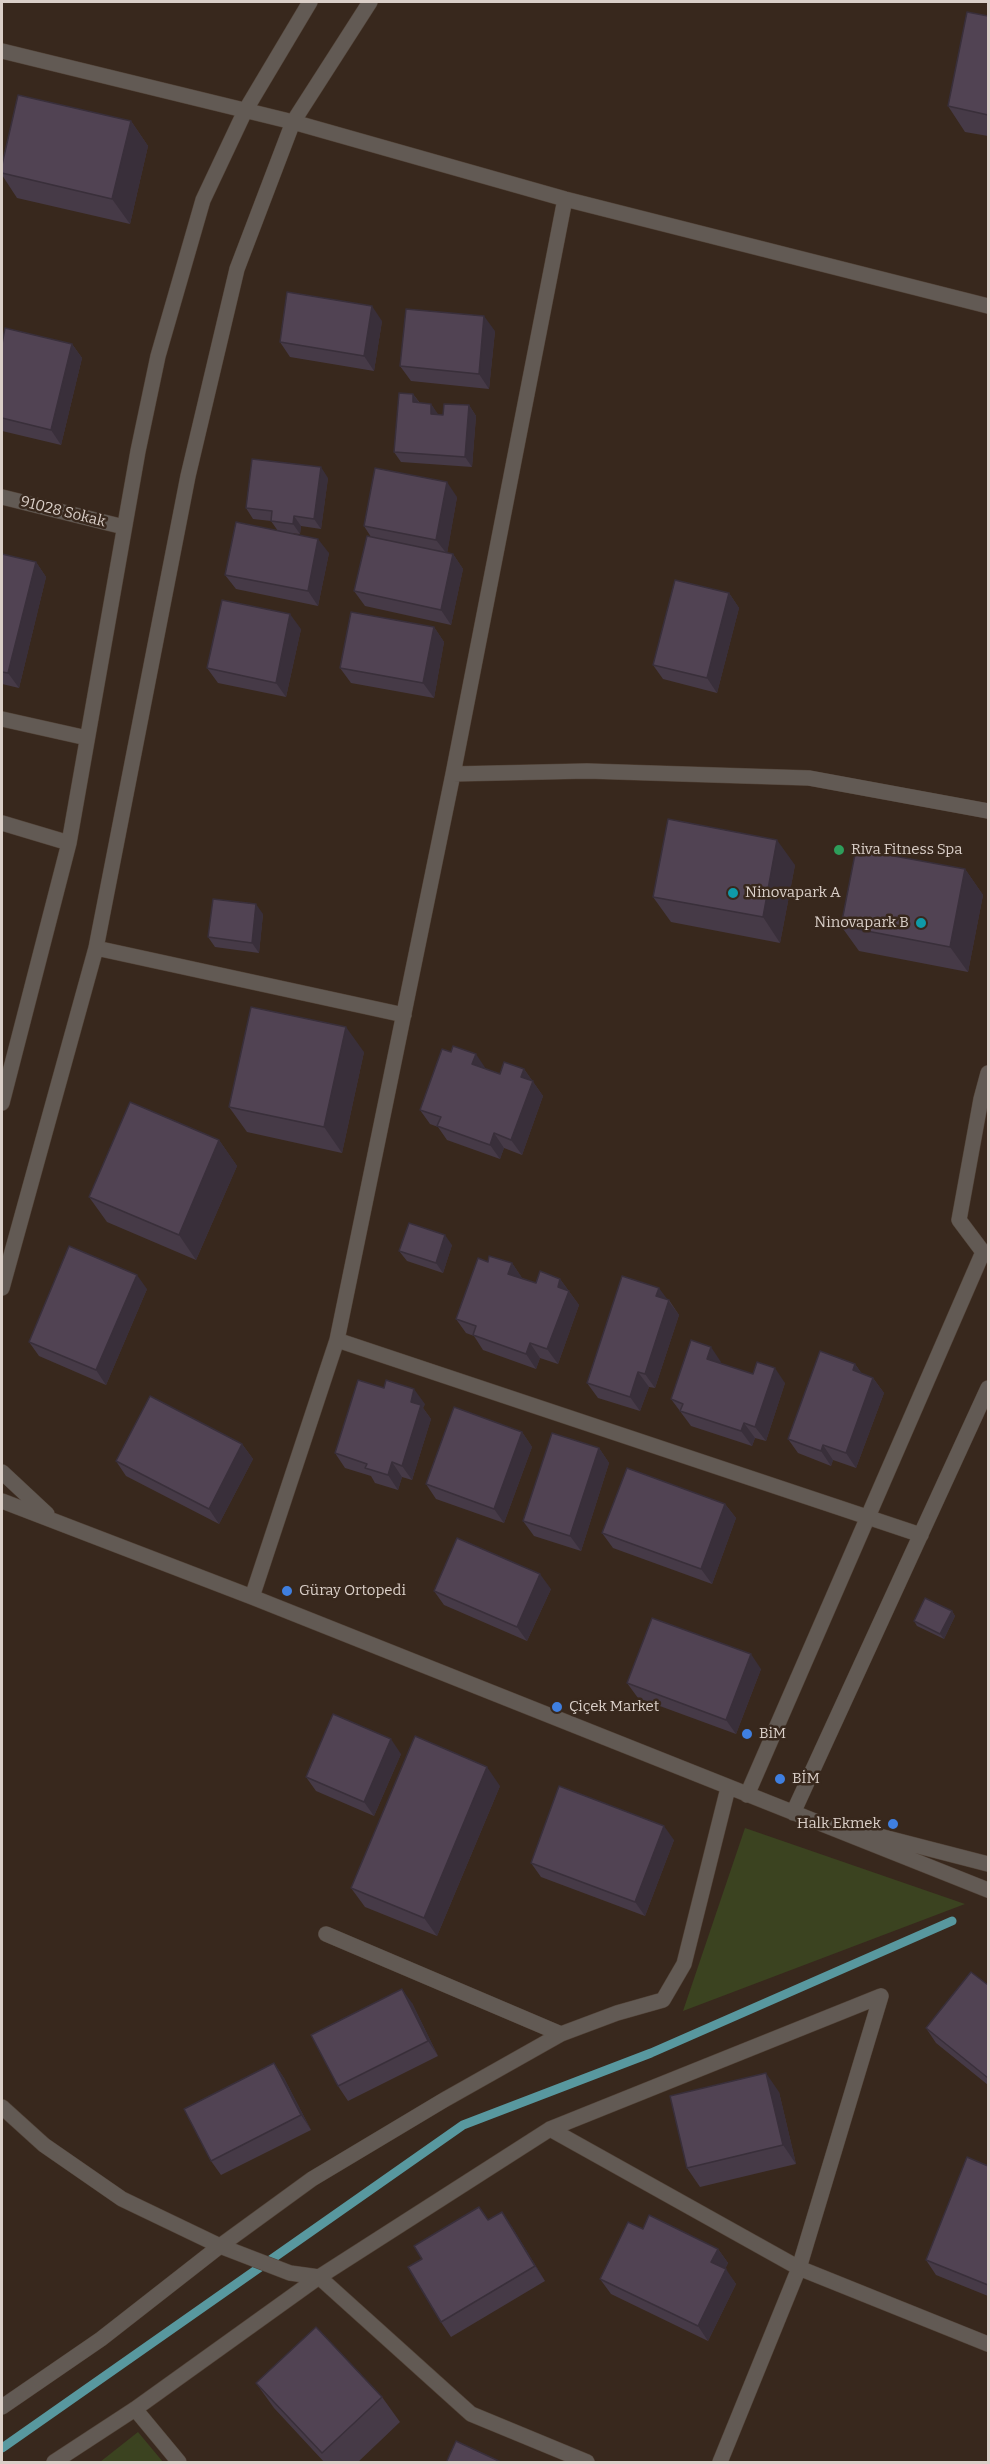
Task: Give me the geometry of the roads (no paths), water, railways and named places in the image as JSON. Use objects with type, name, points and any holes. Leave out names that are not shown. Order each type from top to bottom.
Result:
[{"type":"street","points":[[2,1103],[69,843],[124,527],[158,356],[203,200],[245,111],[310,2]]},
{"type":"street","points":[[2,1288],[96,948],[188,476],[237,268],[293,122],[370,2]]},
{"type":"street","points":[[2,51],[293,122],[565,199],[988,306]]},
{"type":"street","points":[[252,1597],[337,1340],[453,774],[565,199]]},
{"type":"street","name":"91028 Sokak","points":[[2,497],[124,527]]},
{"type":"street","points":[[2,719],[87,738]]},
{"type":"street","points":[[453,774],[587,771],[809,778],[988,811]]},
{"type":"street","points":[[2,824],[69,843]]},
{"type":"street","points":[[96,948],[404,1015]]},
{"type":"street","points":[[747,1795],[986,1254],[959,1220],[981,1099],[988,1073]]},
{"type":"street","points":[[337,1340],[921,1535]]},
{"type":"street","points":[[793,1813],[988,1388]]},
{"type":"street","points":[[2,1472],[58,1524]]},
{"type":"street","points":[[2,1500],[988,1890]]},
{"type":"street","points":[[2,2407],[101,2339],[220,2246],[312,2179],[444,2100],[561,2034],[617,2013],[663,2000],[684,1964],[728,1788]]},
{"type":"street","points":[[793,1813],[988,1864]]},
{"type":"street","points":[[326,1934],[561,2034]]},
{"type":"street","points":[[54,2463],[135,2409],[320,2277],[550,2129],[881,1996],[799,2268],[720,2463]]},
{"type":"street","points":[[3,2114],[122,2199],[220,2246],[290,2273],[320,2277],[471,2414],[587,2463]]},
{"type":"street","points":[[550,2129],[799,2268],[988,2344]]},
{"type":"street","points":[[135,2409],[178,2463]]},
{"type":"waterway","points":[[2,2448],[463,2125],[651,2053],[952,1921]]},
{"type":"place","name":"Riva Fitness Spa","points":[[839,850]]},
{"type":"place","name":"Ninovapark A","points":[[733,893]]},
{"type":"place","name":"Ninovapark B","points":[[921,923]]},
{"type":"place","name":"Güray Ortopedi","points":[[287,1591]]},
{"type":"place","name":"Çiçek Market","points":[[557,1707]]},
{"type":"place","name":"BiM","points":[[747,1734]]},
{"type":"place","name":"BİM","points":[[780,1779]]},
{"type":"place","name":"Halk Ekmek","points":[[893,1824]]}]
